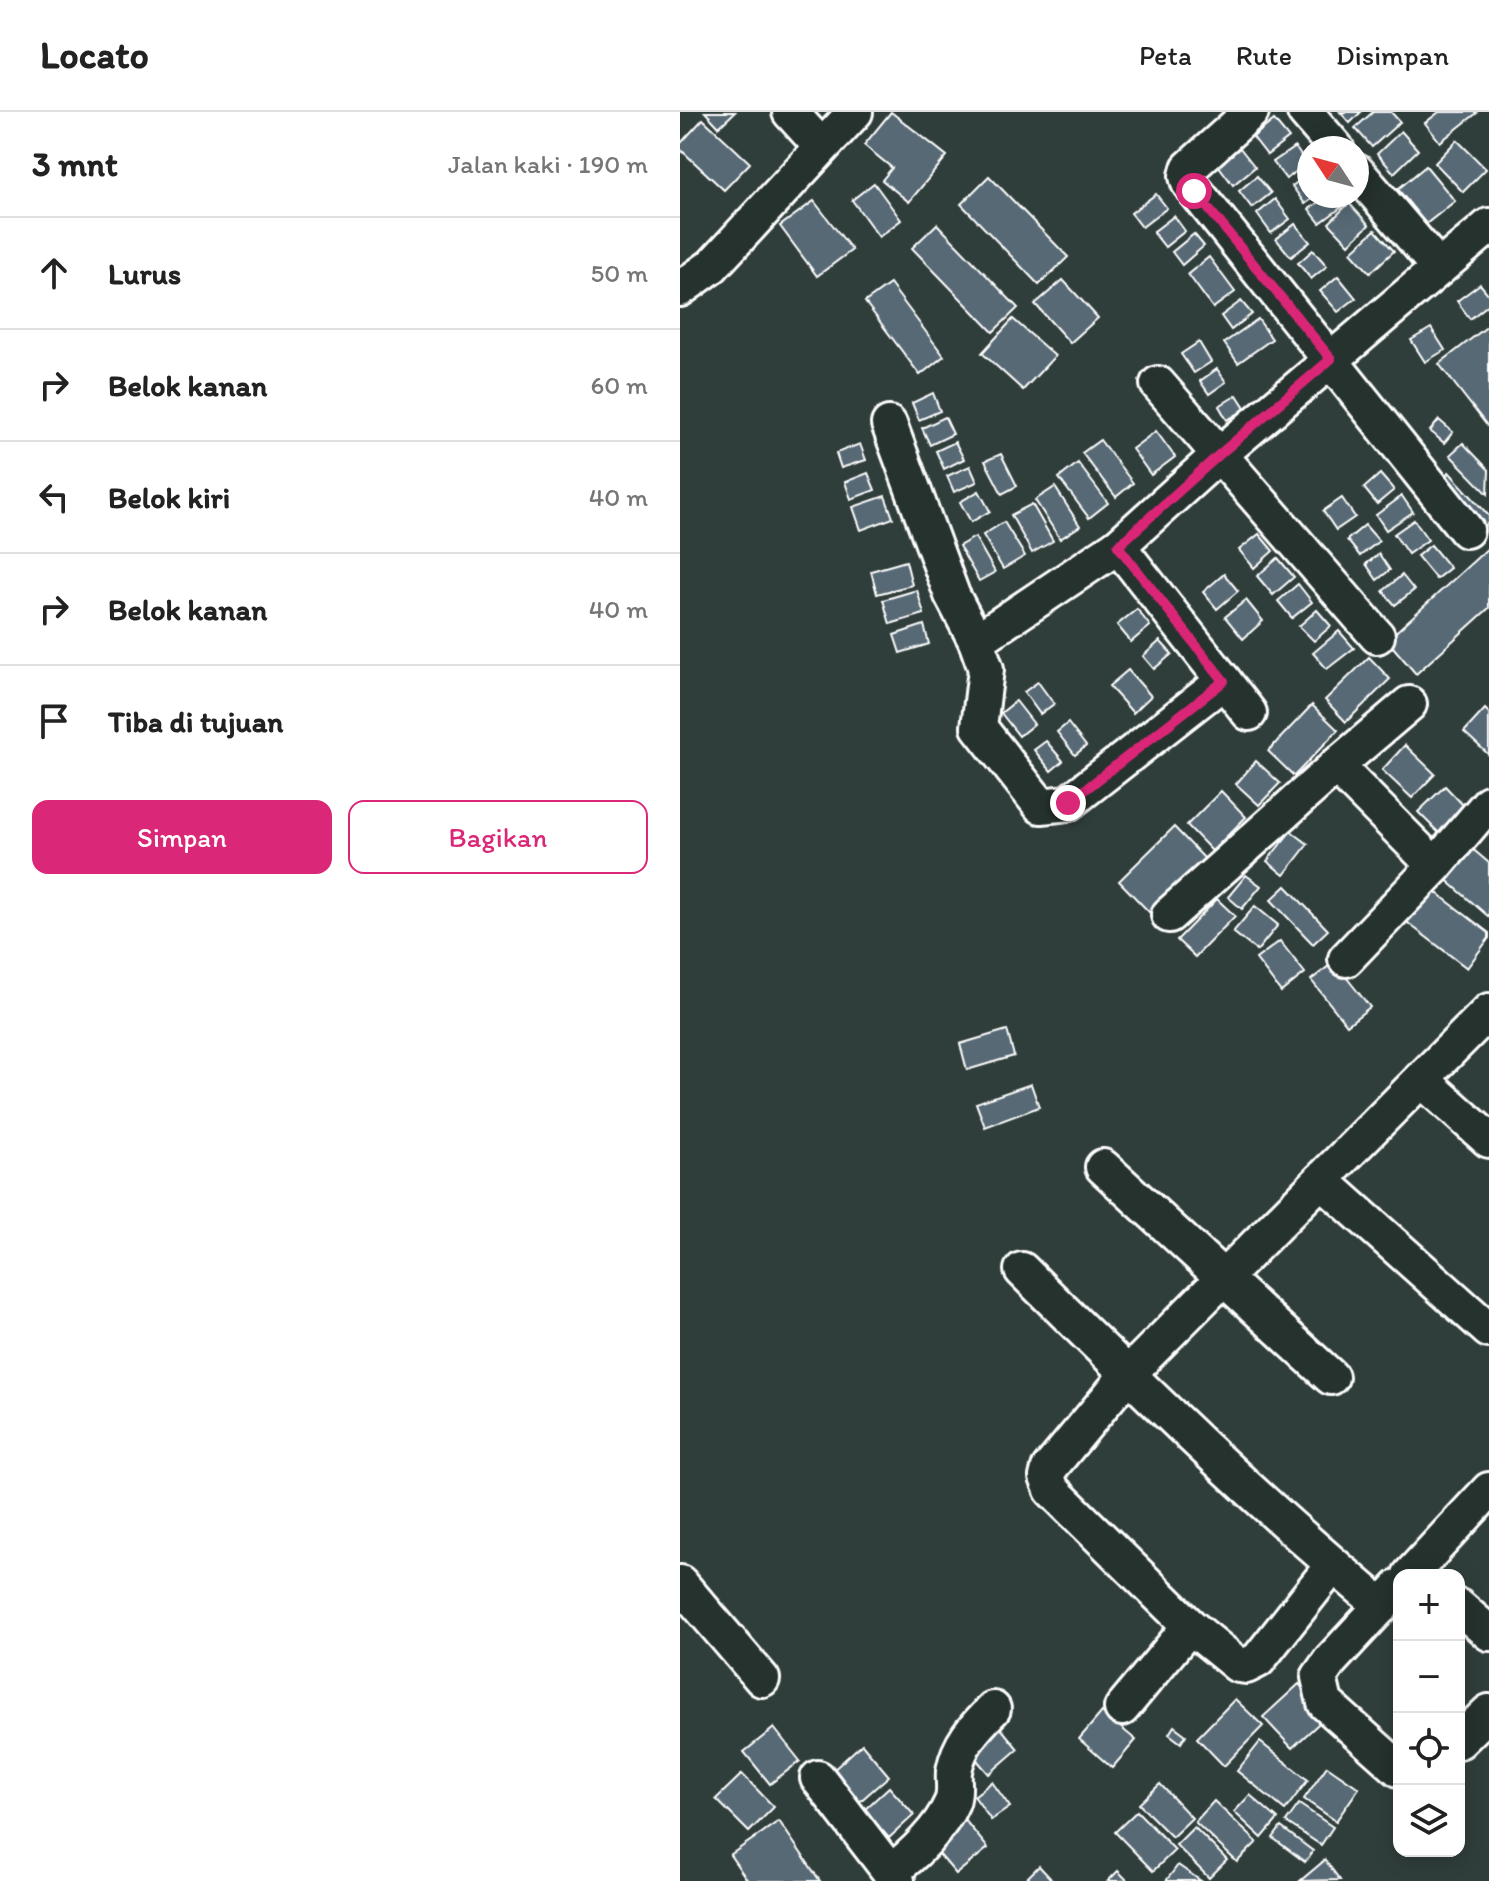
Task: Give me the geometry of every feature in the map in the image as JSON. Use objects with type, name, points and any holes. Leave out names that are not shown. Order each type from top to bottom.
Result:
[{"type":"street","points":[[790,112],[821,146]]},
{"type":"street","points":[[680,289],[712,266],[855,112]]},
{"type":"street","points":[[1251,112],[1189,168],[1187,176],[1194,191],[1466,530]]},
{"type":"street","points":[[1305,112],[1326,136]]},
{"type":"street","points":[[1369,186],[1439,268]]},
{"type":"street","points":[[976,641],[1118,546],[1220,454],[1489,226]]},
{"type":"street","points":[[1158,384],[1377,636]]},
{"type":"street","points":[[889,424],[952,595],[976,641],[986,669],[979,727],[1041,806],[1068,803],[1224,681]]},
{"type":"street","points":[[1118,546],[1249,713]]},
{"type":"street","points":[[1169,915],[1409,704]]},
{"type":"street","points":[[1336,766],[1435,866]]},
{"type":"street","points":[[1346,959],[1435,866],[1489,803]]},
{"type":"street","points":[[1333,1565],[1258,1660],[1246,1666],[1231,1661],[1190,1626],[1052,1490],[1047,1477],[1049,1469],[1127,1375],[1489,1011]]},
{"type":"street","points":[[1421,1079],[1489,1140]]},
{"type":"street","points":[[1103,1167],[1331,1377]]},
{"type":"street","points":[[1321,1180],[1489,1330]]},
{"type":"street","points":[[1022,1270],[1127,1375],[1333,1565],[1393,1579]]},
{"type":"street","points":[[1418,1569],[1489,1490]]},
{"type":"street","points":[[680,1583],[762,1679]]},
{"type":"street","points":[[1393,1596],[1331,1660],[1319,1677],[1325,1703],[1393,1764]]},
{"type":"street","points":[[1465,1612],[1489,1633]]},
{"type":"street","points":[[1122,1708],[1190,1626]]},
{"type":"street","points":[[818,1778],[894,1876],[940,1823],[953,1800],[954,1772],[967,1734],[993,1709]]},
{"type":"street","points":[[1465,1735],[1489,1712]]},
{"type":"building","points":[[705,112],[735,112],[719,127]]},
{"type":"building","points":[[891,112],[947,156],[909,202],[882,180],[892,168],[864,145]]},
{"type":"building","points":[[1340,112],[1361,112],[1350,123]]},
{"type":"building","points":[[1373,112],[1391,112],[1400,122],[1372,147],[1369,136],[1362,136],[1355,128]]},
{"type":"building","points":[[1439,112],[1477,113],[1440,142],[1425,123]]},
{"type":"building","points":[[703,119],[750,163],[724,190],[680,149],[680,144]]},
{"type":"building","points":[[1274,120],[1289,138],[1267,155],[1253,137]]},
{"type":"building","points":[[1401,131],[1418,150],[1394,173],[1377,154]]},
{"type":"building","points":[[1457,140],[1486,169],[1463,192],[1435,163]]},
{"type":"building","points":[[1295,147],[1297,150],[1297,171],[1286,179],[1273,162]]},
{"type":"building","points":[[1240,148],[1255,167],[1233,185],[1218,165]]},
{"type":"building","points":[[1426,166],[1455,201],[1426,224],[1398,189]]},
{"type":"building","points":[[989,176],[1068,257],[1039,285],[961,204]]},
{"type":"building","points":[[1257,176],[1271,193],[1252,208],[1239,191]]},
{"type":"building","points":[[874,183],[901,220],[879,237],[852,200]]},
{"type":"building","points":[[1156,194],[1167,208],[1142,227],[1131,213]]},
{"type":"building","points":[[1275,199],[1290,219],[1271,233],[1257,214]]},
{"type":"building","points":[[814,201],[852,250],[817,276],[780,226]]},
{"type":"building","points":[[1310,208],[1341,208],[1320,223]]},
{"type":"building","points":[[1344,208],[1354,208],[1369,225],[1349,244],[1329,223]]},
{"type":"building","points":[[1174,216],[1185,231],[1165,247],[1153,232]]},
{"type":"building","points":[[937,224],[1018,308],[993,332],[912,248]]},
{"type":"building","points":[[1295,224],[1310,242],[1291,257],[1276,239]]},
{"type":"building","points":[[1375,230],[1394,251],[1370,273],[1351,252]]},
{"type":"building","points":[[1194,234],[1204,246],[1182,265],[1172,252]]},
{"type":"building","points":[[1313,250],[1327,266],[1311,279],[1298,263]]},
{"type":"building","points":[[1209,257],[1235,292],[1213,308],[1188,274]]},
{"type":"building","points":[[1338,276],[1356,298],[1338,312],[1320,291]]},
{"type":"building","points":[[1063,280],[1098,318],[1070,343],[1035,304]]},
{"type":"building","points":[[890,284],[944,356],[920,375],[865,302]]},
{"type":"building","points":[[1480,284],[1489,295],[1489,304],[1470,319],[1457,301]]},
{"type":"building","points":[[1241,301],[1252,314],[1231,330],[1221,316]]},
{"type":"building","points":[[1013,319],[1055,356],[1023,390],[982,353]]},
{"type":"building","points":[[1258,319],[1272,339],[1238,363],[1224,343]]},
{"type":"building","points":[[1489,325],[1489,428],[1439,364]]},
{"type":"building","points":[[1431,328],[1445,350],[1425,362],[1411,340]]},
{"type":"building","points":[[1199,342],[1211,362],[1194,373],[1181,354]]},
{"type":"building","points":[[1217,369],[1226,382],[1209,394],[1200,381]]},
{"type":"building","points":[[933,393],[940,411],[919,420],[912,403]]},
{"type":"building","points":[[1237,395],[1246,409],[1227,420],[1219,406]]},
{"type":"building","points":[[945,417],[953,434],[930,445],[922,428]]},
{"type":"building","points":[[1439,420],[1453,432],[1444,443],[1430,431]]},
{"type":"building","points":[[1156,431],[1175,457],[1151,475],[1132,449]]},
{"type":"building","points":[[1100,440],[1133,483],[1116,497],[1082,453]]},
{"type":"building","points":[[955,442],[964,459],[944,469],[936,451]]},
{"type":"building","points":[[1463,443],[1489,470],[1488,494],[1450,455]]},
{"type":"building","points":[[860,444],[866,460],[841,468],[836,453]]},
{"type":"building","points":[[1001,454],[1017,486],[1002,494],[985,461]]},
{"type":"building","points":[[1078,463],[1108,503],[1089,518],[1059,478]]},
{"type":"building","points":[[970,466],[977,482],[954,492],[947,476]]},
{"type":"building","points":[[1449,472],[1489,516],[1489,522],[1479,532],[1435,485]]},
{"type":"building","points":[[868,473],[875,490],[851,499],[845,482]]},
{"type":"building","points":[[1380,474],[1394,490],[1377,504],[1364,488]]},
{"type":"building","points":[[1055,487],[1080,526],[1060,539],[1035,500]]},
{"type":"building","points":[[979,491],[990,511],[971,522],[960,502]]},
{"type":"building","points":[[885,496],[893,518],[861,530],[853,507]]},
{"type":"building","points":[[1402,496],[1413,512],[1386,530],[1376,515]]},
{"type":"building","points":[[1342,498],[1355,517],[1336,530],[1323,511]]},
{"type":"building","points":[[1032,504],[1053,541],[1032,553],[1011,515]]},
{"type":"building","points":[[1414,520],[1428,540],[1408,554],[1394,534]]},
{"type":"building","points":[[1004,522],[1025,556],[1003,569],[983,535]]},
{"type":"building","points":[[1365,525],[1379,541],[1360,556],[1347,540]]},
{"type":"building","points":[[1259,534],[1273,551],[1254,568],[1239,550]]},
{"type":"building","points":[[975,537],[995,572],[979,581],[959,546]]},
{"type":"building","points":[[1431,545],[1450,568],[1436,579],[1417,556]]},
{"type":"building","points":[[1489,547],[1489,608],[1416,674],[1387,640]]},
{"type":"building","points":[[1379,554],[1390,570],[1377,580],[1366,564]]},
{"type":"building","points":[[1278,558],[1294,577],[1273,595],[1257,576]]},
{"type":"building","points":[[906,561],[912,585],[877,594],[871,571]]},
{"type":"building","points":[[1224,574],[1238,591],[1217,609],[1203,592]]},
{"type":"building","points":[[1402,575],[1414,590],[1395,605],[1383,591]]},
{"type":"building","points":[[1298,584],[1312,602],[1292,618],[1278,601]]},
{"type":"building","points":[[917,590],[924,614],[890,624],[883,600]]},
{"type":"building","points":[[1246,600],[1263,621],[1243,639],[1225,617]]},
{"type":"building","points":[[1137,609],[1150,626],[1131,642],[1117,625]]},
{"type":"building","points":[[1317,610],[1331,626],[1314,641],[1299,626]]},
{"type":"building","points":[[924,625],[929,644],[900,653],[894,635]]},
{"type":"building","points":[[1339,631],[1354,648],[1327,669],[1313,653]]},
{"type":"building","points":[[1160,641],[1172,654],[1154,669],[1143,656]]},
{"type":"building","points":[[1369,657],[1390,679],[1346,722],[1325,700]]},
{"type":"building","points":[[1128,670],[1151,696],[1133,713],[1109,686]]},
{"type":"building","points":[[1038,682],[1054,704],[1040,714],[1024,692]]},
{"type":"building","points":[[1016,701],[1034,724],[1019,736],[1001,713]]},
{"type":"building","points":[[1312,705],[1338,730],[1294,776],[1268,751]]},
{"type":"building","points":[[1485,709],[1489,713],[1489,755],[1464,732]]},
{"type":"building","points":[[1068,723],[1086,746],[1075,755],[1057,732]]},
{"type":"building","points":[[1046,741],[1063,761],[1051,771],[1034,750]]},
{"type":"building","points":[[1405,745],[1435,774],[1412,798],[1382,770]]},
{"type":"building","points":[[1256,761],[1280,783],[1259,805],[1236,784]]},
{"type":"building","points":[[1445,786],[1466,808],[1439,833],[1418,812]]},
{"type":"building","points":[[1221,791],[1246,817],[1212,851],[1187,825]]},
{"type":"building","points":[[1174,827],[1206,860],[1151,914],[1119,881]]},
{"type":"building","points":[[1291,831],[1308,844],[1284,875],[1267,861]]},
{"type":"building","points":[[1463,841],[1489,863],[1489,917],[1436,871]]},
{"type":"building","points":[[1246,875],[1261,886],[1242,909],[1228,897]]},
{"type":"building","points":[[1425,884],[1489,933],[1489,938],[1467,968],[1400,917]]},
{"type":"building","points":[[1286,886],[1328,930],[1313,944],[1271,900]]},
{"type":"building","points":[[1217,899],[1235,916],[1195,957],[1177,940]]},
{"type":"building","points":[[1255,906],[1278,925],[1257,951],[1233,932]]},
{"type":"building","points":[[1280,941],[1305,973],[1281,992],[1256,959]]},
{"type":"building","points":[[1334,962],[1370,1007],[1347,1025],[1311,980]]},
{"type":"building","points":[[1007,1030],[1014,1056],[967,1070],[960,1044]]},
{"type":"building","points":[[1031,1084],[1039,1107],[985,1127],[976,1103]]},
{"type":"building","points":[[1299,1684],[1328,1715],[1292,1748],[1263,1717]]},
{"type":"building","points":[[1235,1699],[1263,1726],[1224,1766],[1197,1738]]},
{"type":"building","points":[[1102,1712],[1136,1740],[1112,1768],[1079,1739]]},
{"type":"building","points":[[1174,1726],[1186,1735],[1181,1743],[1169,1734]]},
{"type":"building","points":[[1000,1727],[1018,1749],[989,1774],[970,1752]]},
{"type":"building","points":[[774,1728],[800,1761],[770,1784],[744,1752]]},
{"type":"building","points":[[1260,1742],[1308,1780],[1285,1810],[1237,1771]]},
{"type":"building","points":[[862,1744],[889,1776],[858,1803],[831,1772]]},
{"type":"building","points":[[1327,1766],[1359,1788],[1336,1821],[1304,1799]]},
{"type":"building","points":[[742,1774],[774,1807],[749,1832],[716,1799]]},
{"type":"building","points":[[992,1782],[1010,1807],[991,1820],[974,1796]]},
{"type":"building","points":[[1160,1784],[1192,1818],[1172,1837],[1139,1804]]},
{"type":"building","points":[[889,1787],[914,1815],[889,1838],[864,1810]]},
{"type":"building","points":[[1250,1795],[1278,1819],[1262,1838],[1234,1812]]},
{"type":"building","points":[[1214,1801],[1257,1842],[1237,1862],[1195,1822]]},
{"type":"building","points":[[1299,1804],[1333,1827],[1321,1845],[1286,1822]]},
{"type":"building","points":[[1137,1811],[1175,1850],[1153,1871],[1115,1832]]},
{"type":"building","points":[[959,1813],[988,1848],[956,1874],[927,1840]]},
{"type":"building","points":[[779,1821],[820,1881],[748,1881],[730,1855]]},
{"type":"building","points":[[1194,1827],[1227,1860],[1209,1878],[1176,1845]]},
{"type":"building","points":[[1281,1827],[1313,1851],[1305,1862],[1273,1838]]},
{"type":"building","points":[[1325,1860],[1340,1880],[1300,1881]]},
{"type":"building","points":[[1178,1865],[1201,1881],[1166,1881]]},
{"type":"building","points":[[1039,1866],[1053,1881],[1024,1881]]},
{"type":"building","points":[[1118,1871],[1128,1881],[1108,1881]]},
{"type":"route","points":[[1068,803],[1224,681],[1118,546],[1331,359],[1194,191]]}]
